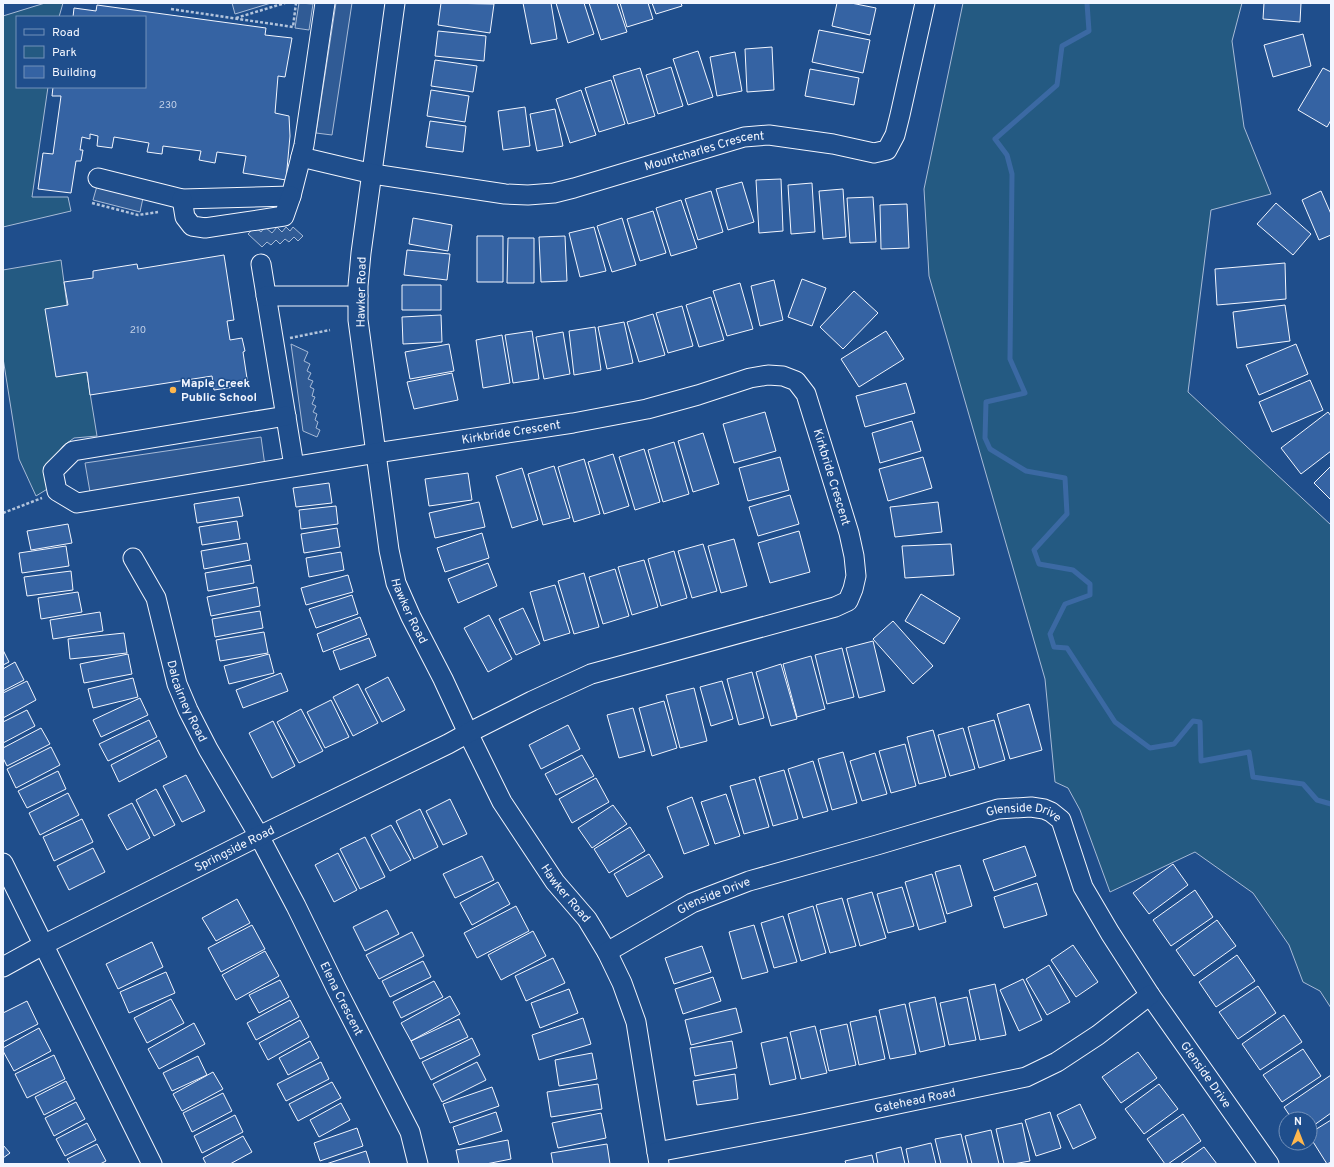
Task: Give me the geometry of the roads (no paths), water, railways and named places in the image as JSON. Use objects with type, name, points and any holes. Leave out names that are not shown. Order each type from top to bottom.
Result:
[{"type":"street","points":[[183,204],[185,217],[192,226],[205,228],[284,216],[291,196],[304,145],[325,3]]},
{"type":"street","name":"Hawker Road","points":[[395,3],[373,174],[361,253],[358,320],[389,550],[396,583],[411,617],[443,679],[502,802],[554,882],[587,919],[607,952],[622,983],[636,1022],[658,1158]]},
{"type":"street","name":"Mountcharles Crescent","points":[[373,174],[506,194],[528,195],[554,193],[574,188],[744,138],[770,136],[833,144],[874,152],[887,150],[895,135],[925,3]]},
{"type":"street","points":[[301,157],[373,174]]},
{"type":"street","points":[[98,178],[183,204],[291,196]]},
{"type":"street","points":[[261,264],[294,466]]},
{"type":"street","points":[[266,296],[358,296]]},
{"type":"street","name":"Kirkbride Crescent","points":[[376,453],[573,423],[647,409],[698,395],[750,378],[768,375],[783,376],[796,381],[806,394],[813,415],[849,533],[854,556],[856,576],[848,602],[835,607],[592,674],[468,733]]},
{"type":"street","points":[[286,416],[72,452],[53,471],[57,491],[77,503],[376,453]]},
{"type":"street","name":"Dalcairney Road","points":[[133,558],[156,598],[177,684],[188,710],[208,749],[259,836]]},
{"type":"street","name":"Springside Road","points":[[3,967],[43,945],[259,836],[468,733]]},
{"type":"street","name":"Glenside Drive","points":[[607,952],[692,903],[748,881],[877,845],[998,808],[1031,807],[1051,812],[1061,820],[1083,887],[1110,933],[1150,995],[1269,1164]]},
{"type":"street","name":"Elena Crescent","points":[[259,836],[410,1132],[418,1164]]},
{"type":"street","points":[[3,863],[152,1164]]},
{"type":"street","name":"Gatehead Road","points":[[658,1158],[803,1124],[1026,1077],[1057,1062],[1098,1035],[1150,995]]},
{"type":"waterway","points":[[1087,3],[1089,31],[1062,46],[1057,85],[995,139],[1007,155],[1012,174],[1010,359],[1025,393],[986,402],[985,438],[990,449],[1026,471],[1065,478],[1067,514],[1034,550],[1039,564],[1073,570],[1090,584],[1090,595],[1065,604],[1050,634],[1054,647],[1067,648],[1115,722],[1150,748],[1174,744],[1193,721],[1200,722],[1201,761],[1249,752],[1253,777],[1303,784],[1317,800],[1331,804]]},
{"type":"place","name":"Maple Creek Public School","points":[[173,390]]}]
